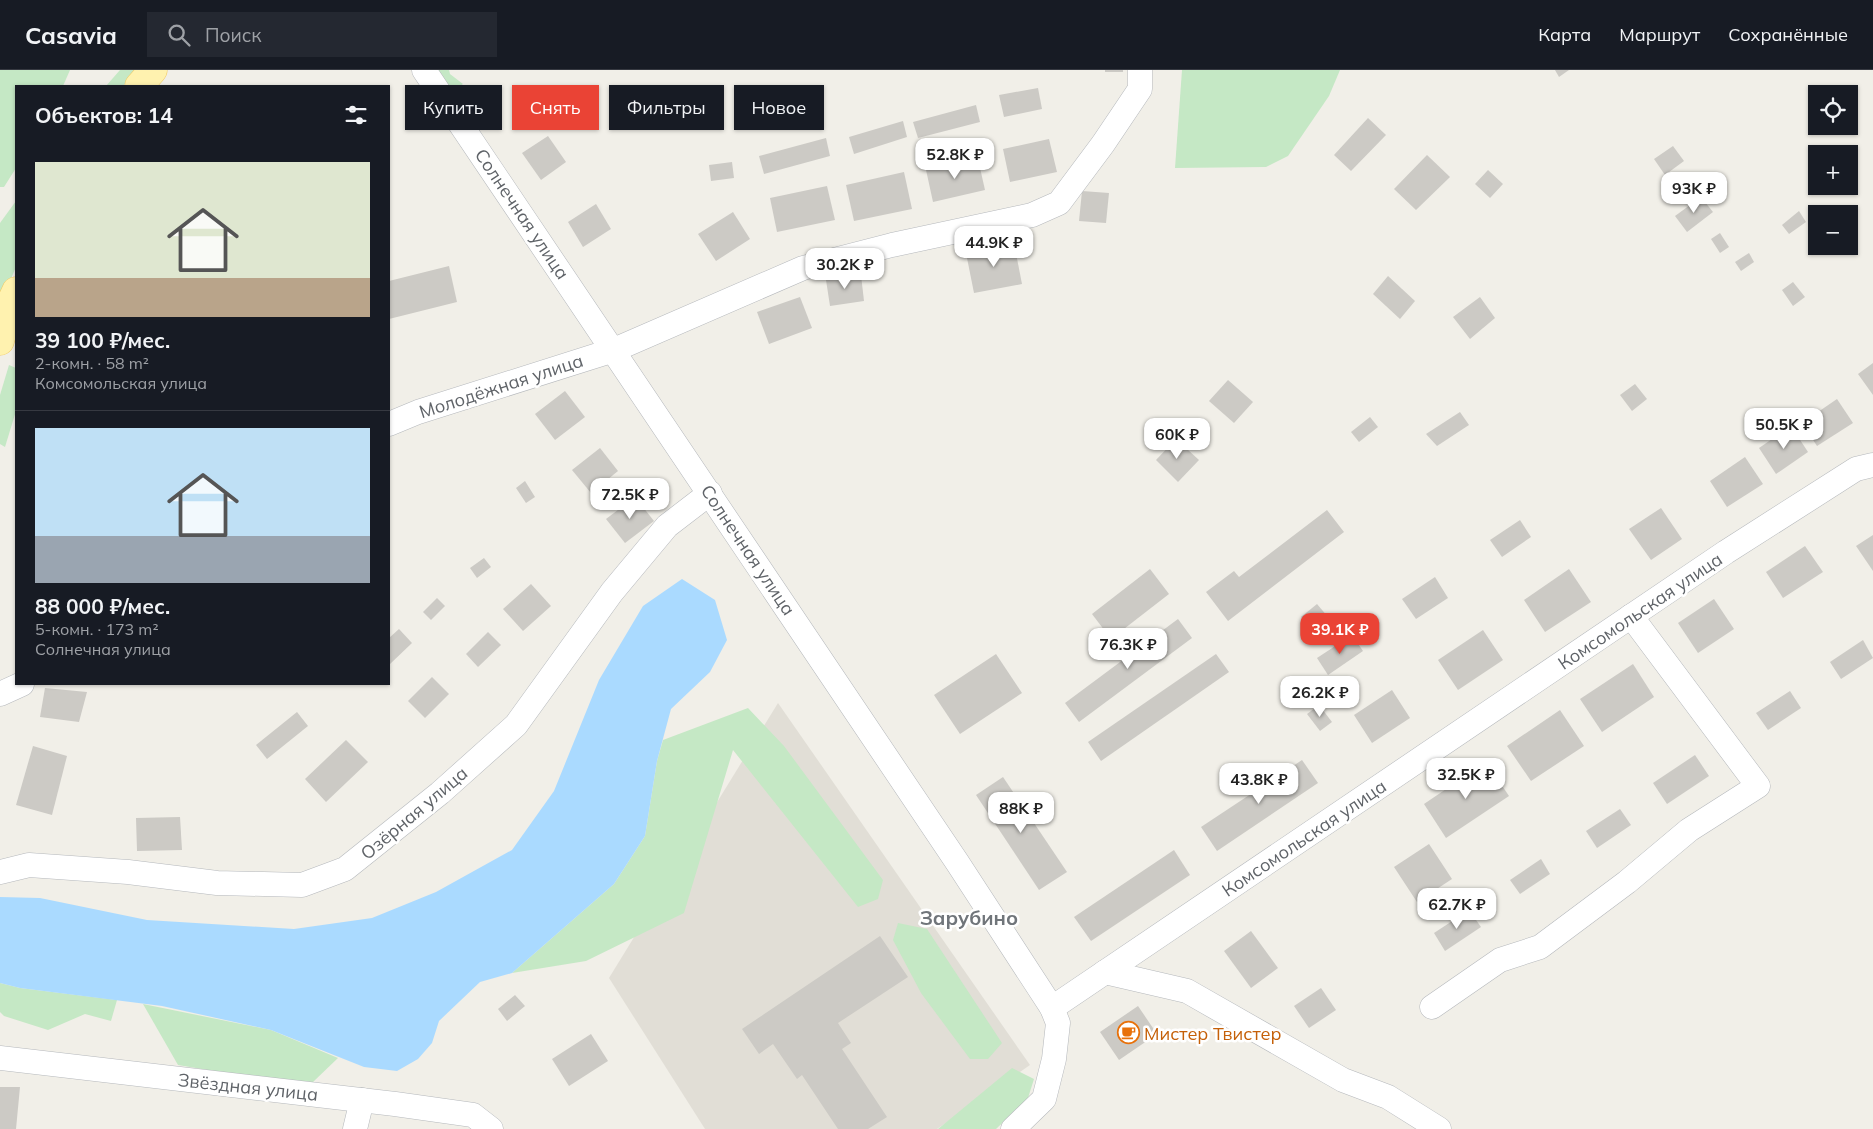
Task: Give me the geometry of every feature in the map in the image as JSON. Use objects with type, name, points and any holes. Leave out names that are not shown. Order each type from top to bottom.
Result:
[{"type":"main road","points":[[140,85],[152,70]]},
{"type":"main road","points":[[7,332],[15,296]]},
{"type":"street","name":"Солнечная улица","points":[[424,70],[710,493],[957,862],[1052,1008]]},
{"type":"street","name":"Молодёжная улица","points":[[390,424],[418,412],[614,350],[803,268],[892,245],[1032,215],[1059,203],[1103,144],[1140,88],[1140,70]]},
{"type":"street","name":"Комсомольская улица","points":[[1052,1008],[1726,552],[1856,469],[1873,465]]},
{"type":"street","name":"Озёрная улица","points":[[0,872],[29,865],[128,872],[217,883],[302,885],[345,870],[440,793],[516,725],[618,584],[667,526],[710,493]]},
{"type":"street","points":[[1432,1007],[1500,960],[1540,947],[1627,882],[1689,830],[1758,786],[1631,616]]},
{"type":"street","points":[[0,694],[20,685]]},
{"type":"street","points":[[1105,972],[1187,992],[1343,1080],[1388,1097],[1439,1129]]},
{"type":"street","points":[[1013,1129],[1044,1099],[1054,1058],[1058,1023],[1052,1008]]},
{"type":"street","name":"Звёздная улица","points":[[0,1058],[362,1100],[472,1115],[491,1129]]},
{"type":"street","points":[[355,1129],[362,1100]]},
{"type":"shaded area","points":[[778,703],[1030,1065],[937,1129],[705,1129],[609,978]]},
{"type":"green space","points":[[0,70],[70,70],[63,85],[15,85],[15,170],[4,187],[0,187]]},
{"type":"green space","points":[[120,70],[136,70],[124,85],[107,85]]},
{"type":"green space","points":[[435,70],[449,70],[450,74],[463,84],[445,85]]},
{"type":"green space","points":[[1182,70],[1340,70],[1329,96],[1288,156],[1266,167],[1175,168]]},
{"type":"green space","points":[[15,202],[15,269],[0,304],[0,223]]},
{"type":"green space","points":[[9,365],[15,368],[15,414],[5,447],[0,444],[0,395]]},
{"type":"green space","points":[[748,708],[784,746],[883,880],[878,899],[858,907],[733,750],[684,913],[586,961],[512,973],[614,884],[645,836],[657,761],[663,740]]},
{"type":"green space","points":[[898,923],[927,929],[1002,1043],[988,1059],[970,1059],[921,993],[893,940]]},
{"type":"green space","points":[[0,983],[20,988],[117,1000],[111,1021],[85,1014],[48,1030],[4,1016],[0,1012]]},
{"type":"green space","points":[[143,1004],[271,1030],[338,1058],[313,1082],[262,1079],[178,1065]]},
{"type":"green space","points":[[1012,1068],[1034,1079],[1028,1098],[996,1129],[938,1129]]},
{"type":"water","points":[[682,579],[715,600],[727,640],[710,672],[671,709],[657,761],[645,836],[614,884],[512,973],[480,982],[439,1021],[432,1043],[418,1059],[397,1071],[364,1067],[271,1030],[162,1006],[20,988],[0,983],[0,897],[40,898],[147,920],[294,929],[372,918],[436,892],[512,850],[554,791],[599,680],[643,606]]},
{"type":"building","points":[[1105,70],[1123,70],[1123,72],[1105,72]]},
{"type":"building","points":[[1555,70],[1569,70],[1559,77]]},
{"type":"building","points":[[1038,88],[1042,109],[1004,117],[999,95]]},
{"type":"building","points":[[976,105],[980,122],[918,138],[913,122]]},
{"type":"building","points":[[1368,118],[1386,135],[1351,171],[1334,155]]},
{"type":"building","points":[[903,121],[907,137],[854,154],[849,137]]},
{"type":"building","points":[[548,136],[566,162],[541,180],[522,153]]},
{"type":"building","points":[[826,138],[830,156],[764,174],[759,156]]},
{"type":"building","points":[[1049,139],[1057,172],[1010,182],[1003,149]]},
{"type":"building","points":[[1673,146],[1684,161],[1665,175],[1654,159]]},
{"type":"building","points":[[1427,155],[1450,177],[1416,210],[1394,189]]},
{"type":"building","points":[[978,159],[985,190],[933,202],[926,170]]},
{"type":"building","points":[[732,162],[734,178],[711,181],[709,165]]},
{"type":"building","points":[[1488,170],[1503,184],[1490,198],[1475,184]]},
{"type":"building","points":[[904,172],[912,209],[854,221],[846,185]]},
{"type":"building","points":[[827,186],[835,220],[777,232],[770,198]]},
{"type":"building","points":[[1082,191],[1109,193],[1106,223],[1079,221]]},
{"type":"building","points":[[1701,197],[1713,212],[1687,232],[1675,216]]},
{"type":"building","points":[[596,204],[611,229],[583,247],[568,222]]},
{"type":"building","points":[[1799,211],[1806,222],[1789,234],[1782,225]]},
{"type":"building","points":[[733,212],[750,239],[716,261],[698,234]]},
{"type":"building","points":[[1720,233],[1729,247],[1720,253],[1711,239]]},
{"type":"building","points":[[1014,243],[1022,284],[974,293],[966,253]]},
{"type":"building","points":[[1749,253],[1754,262],[1741,271],[1735,262]]},
{"type":"building","points":[[449,266],[457,302],[390,319],[390,281]]},
{"type":"building","points":[[861,275],[864,301],[830,306],[826,280]]},
{"type":"building","points":[[1388,276],[1415,301],[1400,319],[1373,294]]},
{"type":"building","points":[[1793,282],[1805,297],[1793,306],[1782,290]]},
{"type":"building","points":[[800,297],[812,328],[769,344],[757,312]]},
{"type":"building","points":[[1480,297],[1495,318],[1470,339],[1453,317]]},
{"type":"building","points":[[1873,363],[1873,395],[1858,374]]},
{"type":"building","points":[[1228,380],[1253,402],[1234,423],[1209,401]]},
{"type":"building","points":[[1635,384],[1647,399],[1632,411],[1620,395]]},
{"type":"building","points":[[565,391],[585,417],[555,440],[535,414]]},
{"type":"building","points":[[1837,399],[1853,423],[1817,446],[1802,423]]},
{"type":"building","points":[[1460,412],[1469,425],[1437,446],[1426,434]]},
{"type":"building","points":[[1370,417],[1378,427],[1359,442],[1351,432]]},
{"type":"building","points":[[1791,426],[1808,452],[1776,474],[1759,448]]},
{"type":"building","points":[[1176,439],[1199,460],[1178,482],[1156,460]]},
{"type":"building","points":[[600,448],[618,471],[591,493],[572,470]]},
{"type":"building","points":[[1745,457],[1763,484],[1727,507],[1710,481]]},
{"type":"building","points":[[525,481],[535,497],[526,503],[516,488]]},
{"type":"building","points":[[635,497],[654,521],[625,543],[606,519]]},
{"type":"building","points":[[1661,508],[1682,539],[1651,560],[1629,529]]},
{"type":"building","points":[[1327,510],[1344,532],[1228,621],[1206,592],[1234,571],[1239,577]]},
{"type":"building","points":[[1520,520],[1531,537],[1502,557],[1490,540]]},
{"type":"building","points":[[1873,535],[1873,571],[1856,546]]},
{"type":"building","points":[[1805,546],[1823,572],[1783,598],[1766,572]]},
{"type":"building","points":[[484,558],[491,567],[477,578],[470,568]]},
{"type":"building","points":[[1150,569],[1169,594],[1111,639],[1092,614]]},
{"type":"building","points":[[1569,569],[1591,602],[1545,632],[1524,600]]},
{"type":"building","points":[[1435,577],[1448,598],[1416,619],[1402,599]]},
{"type":"building","points":[[531,584],[551,606],[523,631],[503,609]]},
{"type":"building","points":[[437,598],[445,606],[431,620],[423,612]]},
{"type":"building","points":[[1714,599],[1734,629],[1698,653],[1678,623]]},
{"type":"building","points":[[1317,604],[1328,617],[1311,630],[1301,617]]},
{"type":"building","points":[[1178,619],[1192,638],[1079,722],[1065,703]]},
{"type":"building","points":[[399,629],[412,643],[390,664],[390,637]]},
{"type":"building","points":[[1483,630],[1503,660],[1458,690],[1438,660]]},
{"type":"building","points":[[488,632],[501,645],[478,667],[466,654]]},
{"type":"building","points":[[1352,635],[1363,651],[1328,675],[1317,658]]},
{"type":"building","points":[[1863,640],[1873,658],[1841,679],[1830,662]]},
{"type":"building","points":[[996,654],[1022,693],[960,734],[934,695]]},
{"type":"building","points":[[1216,654],[1229,672],[1101,761],[1088,742]]},
{"type":"building","points":[[1633,664],[1654,697],[1602,732],[1580,699]]},
{"type":"building","points":[[432,677],[449,694],[425,718],[408,701]]},
{"type":"building","points":[[45,688],[87,692],[79,722],[40,717]]},
{"type":"building","points":[[1392,690],[1410,718],[1372,743],[1354,715]]},
{"type":"building","points":[[1790,691],[1801,708],[1768,730],[1756,713]]},
{"type":"building","points":[[1319,705],[1332,722],[1320,731],[1307,714]]},
{"type":"building","points":[[1560,710],[1584,746],[1531,781],[1507,746]]},
{"type":"building","points":[[297,712],[308,726],[267,759],[256,745]]},
{"type":"building","points":[[346,740],[368,762],[326,802],[305,779]]},
{"type":"building","points":[[33,746],[67,756],[52,815],[16,805]]},
{"type":"building","points":[[1695,755],[1709,776],[1667,804],[1653,783]]},
{"type":"building","points":[[1302,760],[1318,783],[1217,851],[1201,827]]},
{"type":"building","points":[[1486,762],[1509,796],[1446,838],[1424,804]]},
{"type":"building","points":[[1003,777],[1067,872],[1039,890],[976,795]]},
{"type":"building","points":[[1620,809],[1631,825],[1597,848],[1586,831]]},
{"type":"building","points":[[180,817],[182,850],[137,851],[136,818]]},
{"type":"building","points":[[1429,844],[1452,879],[1417,902],[1394,867]]},
{"type":"building","points":[[1174,850],[1190,875],[1091,941],[1074,917]]},
{"type":"building","points":[[1541,859],[1550,874],[1520,894],[1510,880]]},
{"type":"building","points":[[1469,910],[1481,927],[1445,951],[1434,933]]},
{"type":"building","points":[[1251,931],[1278,968],[1251,988],[1224,951]]},
{"type":"building","points":[[880,936],[908,977],[838,1023],[851,1043],[842,1049],[887,1117],[868,1129],[838,1129],[802,1075],[797,1079],[773,1044],[759,1054],[742,1029]]},
{"type":"building","points":[[1321,988],[1336,1010],[1309,1028],[1294,1006]]},
{"type":"building","points":[[515,995],[525,1006],[507,1021],[498,1009]]},
{"type":"building","name":"Мистер Твистер","points":[[1138,1006],[1157,1034],[1119,1060],[1100,1032]]},
{"type":"building","points":[[591,1034],[608,1061],[569,1086],[552,1059]]},
{"type":"building","points":[[0,1087],[20,1087],[16,1129],[0,1129]]},
{"type":"place","name":"Мистер Твистер","points":[[1128,1033]]},
{"type":"district","name":"Зарубино","points":[[969,917]]}]
